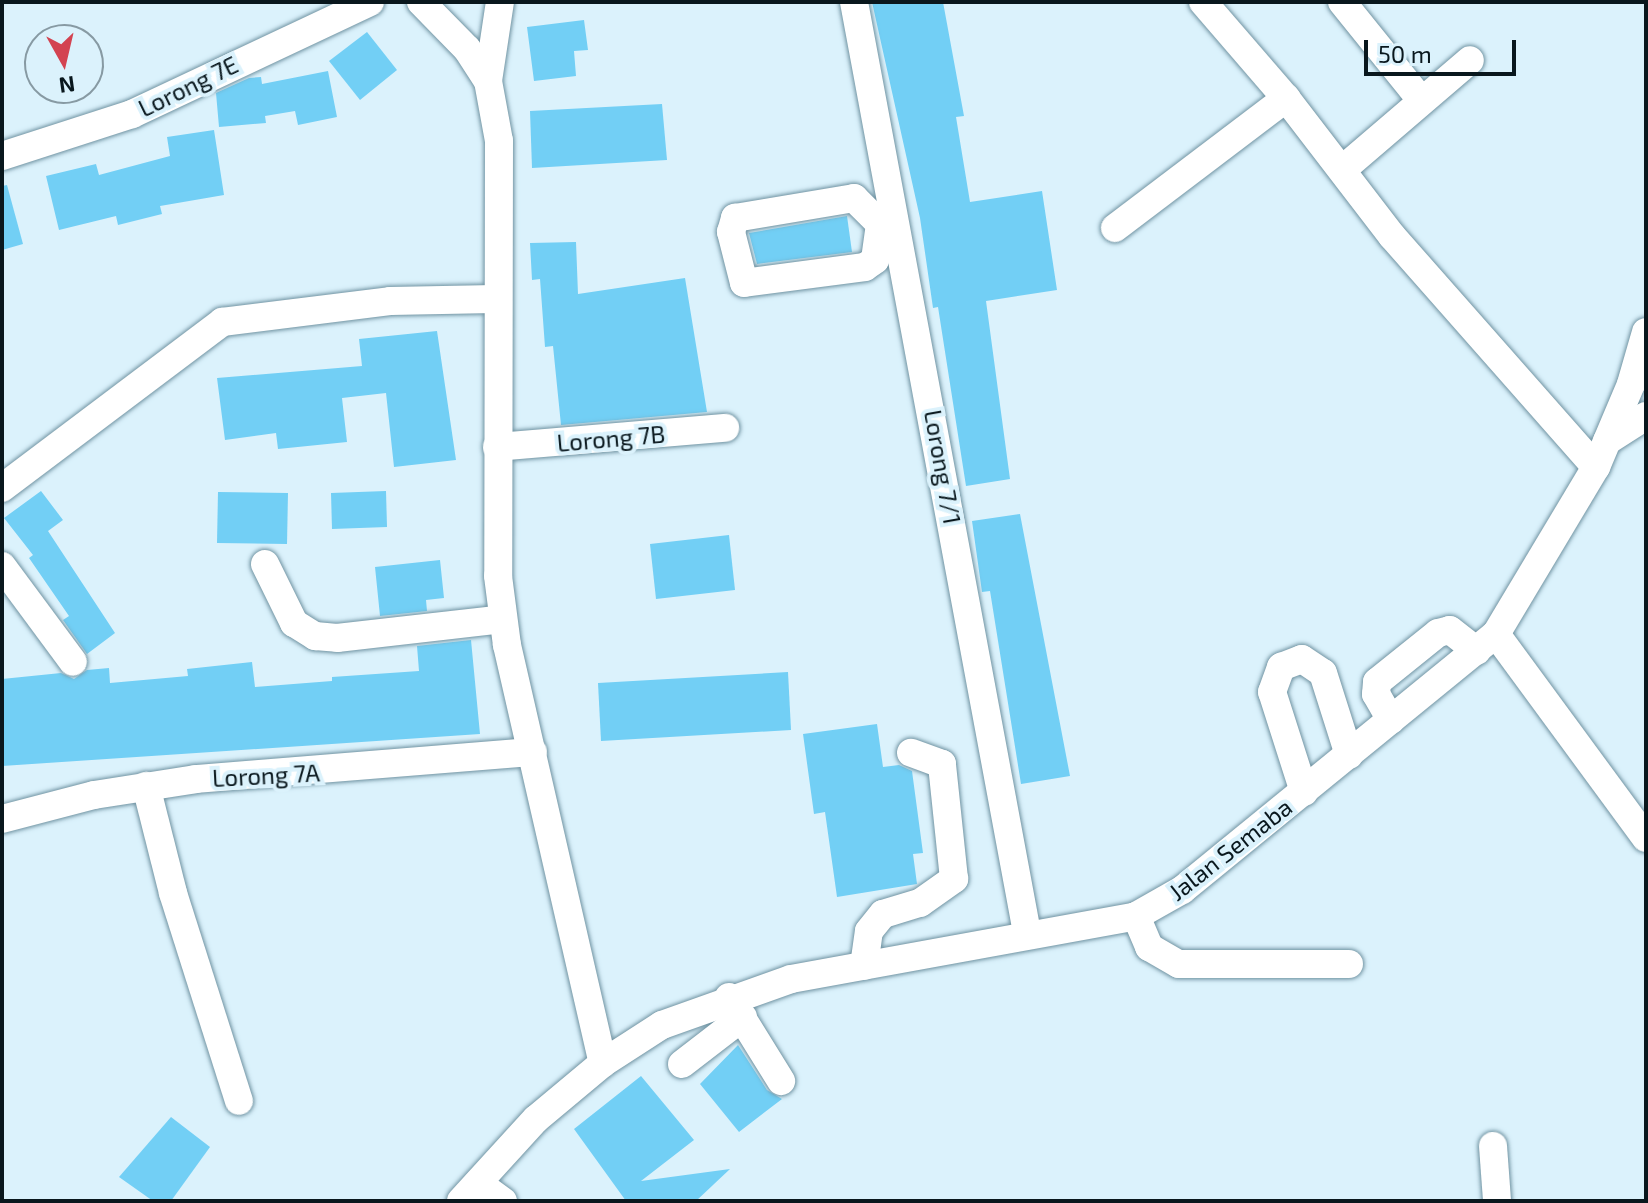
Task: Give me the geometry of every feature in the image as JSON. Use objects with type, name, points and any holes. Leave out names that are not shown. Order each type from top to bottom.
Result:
[{"type":"street","name":"Lorong 7E","points":[[2,156],[132,114],[370,2]]},
{"type":"street","points":[[421,2],[467,49],[488,81]]},
{"type":"street","points":[[522,2],[498,13],[488,81],[499,141],[495,299],[503,619],[603,1063]]},
{"type":"street","name":"Lorong 7/1","points":[[854,2],[889,223],[1027,933]]},
{"type":"street","points":[[1342,2],[1421,100]]},
{"type":"street","points":[[1219,8],[1392,236],[1601,454],[1646,416]]},
{"type":"street","points":[[1343,169],[1470,60]]},
{"type":"street","points":[[1115,228],[1286,98]]},
{"type":"street","points":[[854,198],[889,223],[878,249],[865,267],[761,284],[744,283],[737,272],[731,232],[735,218],[748,213],[854,198]]},
{"type":"street","points":[[2,488],[222,322],[390,301],[495,299]]},
{"type":"street","name":"Jalan Semaba","points":[[470,1192],[536,1119],[603,1063],[662,1025],[736,1007],[864,966],[1027,933],[1136,916],[1182,890],[1486,643],[1601,454],[1646,332]]},
{"type":"street","name":"Lorong 7B","points":[[497,447],[725,428]]},
{"type":"street","points":[[265,564],[294,623],[315,636],[337,638],[503,619]]},
{"type":"street","points":[[2,566],[73,662]]},
{"type":"street","points":[[1391,720],[1376,694],[1377,682],[1438,633],[1450,630],[1486,643],[1646,838]]},
{"type":"street","points":[[1304,792],[1272,692],[1281,667],[1302,659],[1323,673],[1349,755]]},
{"type":"street","name":"Lorong 7A","points":[[2,819],[146,786],[533,752]]},
{"type":"street","points":[[864,966],[869,931],[883,914],[920,903],[954,879],[942,764],[911,753]]},
{"type":"street","points":[[146,786],[173,893],[239,1101]]},
{"type":"street","points":[[1136,916],[1149,947],[1179,964],[1349,964]]},
{"type":"street","points":[[682,1064],[736,1007],[781,1081]]},
{"type":"street","points":[[1493,1146],[1497,1201]]},
{"type":"street","points":[[470,1192],[503,1201]]},
{"type":"building","points":[[872,2],[943,2],[964,116],[956,117],[970,202],[1042,191],[1057,290],[986,301],[1010,479],[966,486],[938,307],[933,308],[920,218]]},
{"type":"building","points":[[584,20],[588,50],[574,51],[576,76],[534,81],[527,27]]},
{"type":"building","points":[[367,32],[397,70],[360,100],[329,61]]},
{"type":"building","points":[[328,71],[337,117],[298,125],[295,111],[265,116],[266,123],[219,127],[216,93],[249,78],[261,77],[262,84]]},
{"type":"building","points":[[662,104],[667,160],[532,168],[530,111]]},
{"type":"building","points":[[214,130],[224,195],[160,206],[162,214],[118,225],[116,216],[59,230],[46,176],[96,164],[99,175],[170,156],[167,137]]},
{"type":"building","points":[[7,185],[23,244],[2,250],[2,186]]},
{"type":"building","points":[[847,216],[852,252],[757,264],[749,233]]},
{"type":"building","points":[[576,242],[578,294],[685,278],[707,412],[561,425],[553,346],[545,347],[540,279],[532,280],[530,243]]},
{"type":"building","points":[[437,331],[456,460],[394,467],[386,393],[342,398],[347,442],[278,449],[276,433],[225,440],[217,378],[362,366],[359,339]]},
{"type":"building","points":[[41,491],[63,520],[48,531],[115,633],[87,654],[63,620],[69,616],[29,558],[33,555],[4,518]]},
{"type":"building","points":[[386,491],[387,527],[332,529],[331,493]]},
{"type":"building","points":[[218,492],[288,493],[287,544],[217,543]]},
{"type":"building","points":[[1020,514],[1070,776],[1021,784],[990,591],[982,592],[972,521]]},
{"type":"building","points":[[729,535],[735,590],[656,599],[650,544]]},
{"type":"building","points":[[440,560],[444,598],[426,600],[427,611],[380,616],[375,567]]},
{"type":"building","points":[[471,640],[480,734],[2,766],[2,679],[61,673],[74,679],[87,670],[109,668],[110,683],[188,676],[187,669],[252,662],[255,687],[332,681],[332,677],[419,671],[417,646]]},
{"type":"building","points":[[788,672],[791,730],[601,741],[598,683]]},
{"type":"building","points":[[877,724],[883,767],[899,765],[912,771],[923,853],[913,854],[917,884],[837,897],[825,812],[814,814],[803,734]]},
{"type":"building","points":[[738,1045],[767,1090],[782,1099],[739,1132],[700,1084]]},
{"type":"building","points":[[641,1076],[694,1140],[641,1181],[730,1169],[696,1201],[626,1201],[574,1129]]},
{"type":"building","points":[[171,1117],[210,1147],[171,1201],[153,1201],[119,1177]]}]
